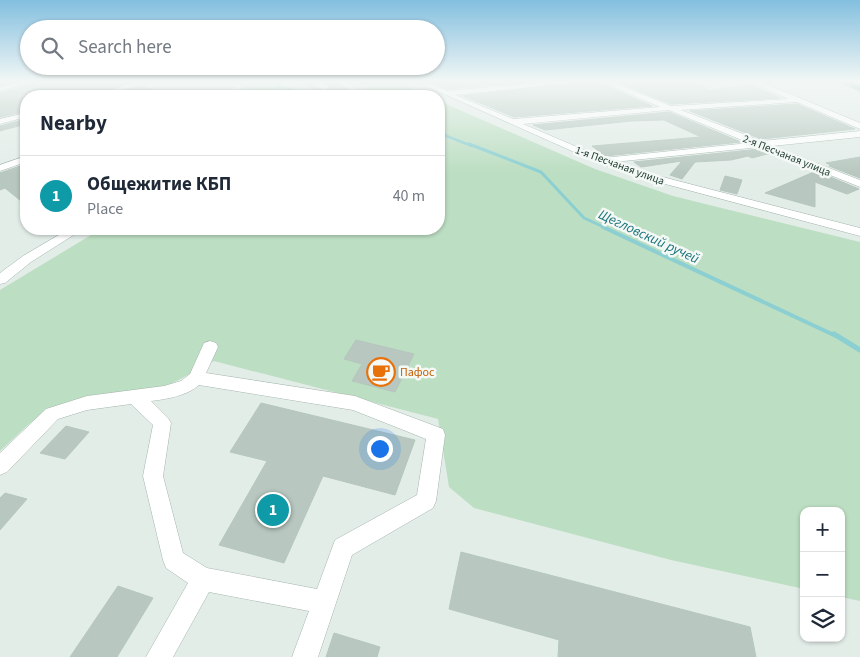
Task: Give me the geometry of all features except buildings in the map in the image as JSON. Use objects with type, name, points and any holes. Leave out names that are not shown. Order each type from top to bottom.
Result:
[{"type":"street","name":"1-я Песчаная улица","points":[[486,112],[643,176],[860,232]]},
{"type":"street","points":[[510,122],[628,112]]},
{"type":"street","name":"2-я Песчаная улица","points":[[679,112],[860,184]]},
{"type":"street","points":[[827,112],[860,126]]},
{"type":"street","points":[[0,122],[20,117]]},
{"type":"street","points":[[602,160],[860,134]]},
{"type":"street","points":[[0,168],[20,161]]},
{"type":"street","points":[[0,280],[26,259],[67,235]]},
{"type":"street","points":[[0,466],[52,414],[87,403],[164,394],[187,386],[196,378],[210,347]]},
{"type":"street","points":[[196,378],[355,403],[436,435],[426,501],[344,548],[305,657]]},
{"type":"street","points":[[134,396],[162,424],[153,476],[174,560],[203,579],[325,602]]},
{"type":"street","points":[[159,657],[203,579]]},
{"type":"green space","points":[[445,112],[463,112],[595,169],[673,196],[860,242],[860,601],[845,598],[845,507],[800,507],[800,588],[671,560],[474,508],[449,487],[438,419],[214,361],[169,385],[87,399],[52,408],[30,423],[0,451],[0,290],[91,235],[445,235]]},
{"type":"waterway","name":"Щегловский ручей","points":[[445,135],[472,146]]},
{"type":"waterway","name":"Щегловский ручей","points":[[469,144],[541,172],[584,218],[606,228]]},
{"type":"waterway","name":"Щегловский ручей","points":[[603,227],[836,336]]},
{"type":"waterway","name":"Щегловский ручей","points":[[834,334],[860,350]]},
{"type":"place","name":"Пафос","points":[[381,372]]},
{"type":"place","name":"Общежитие КБП","points":[[273,510]]}]
